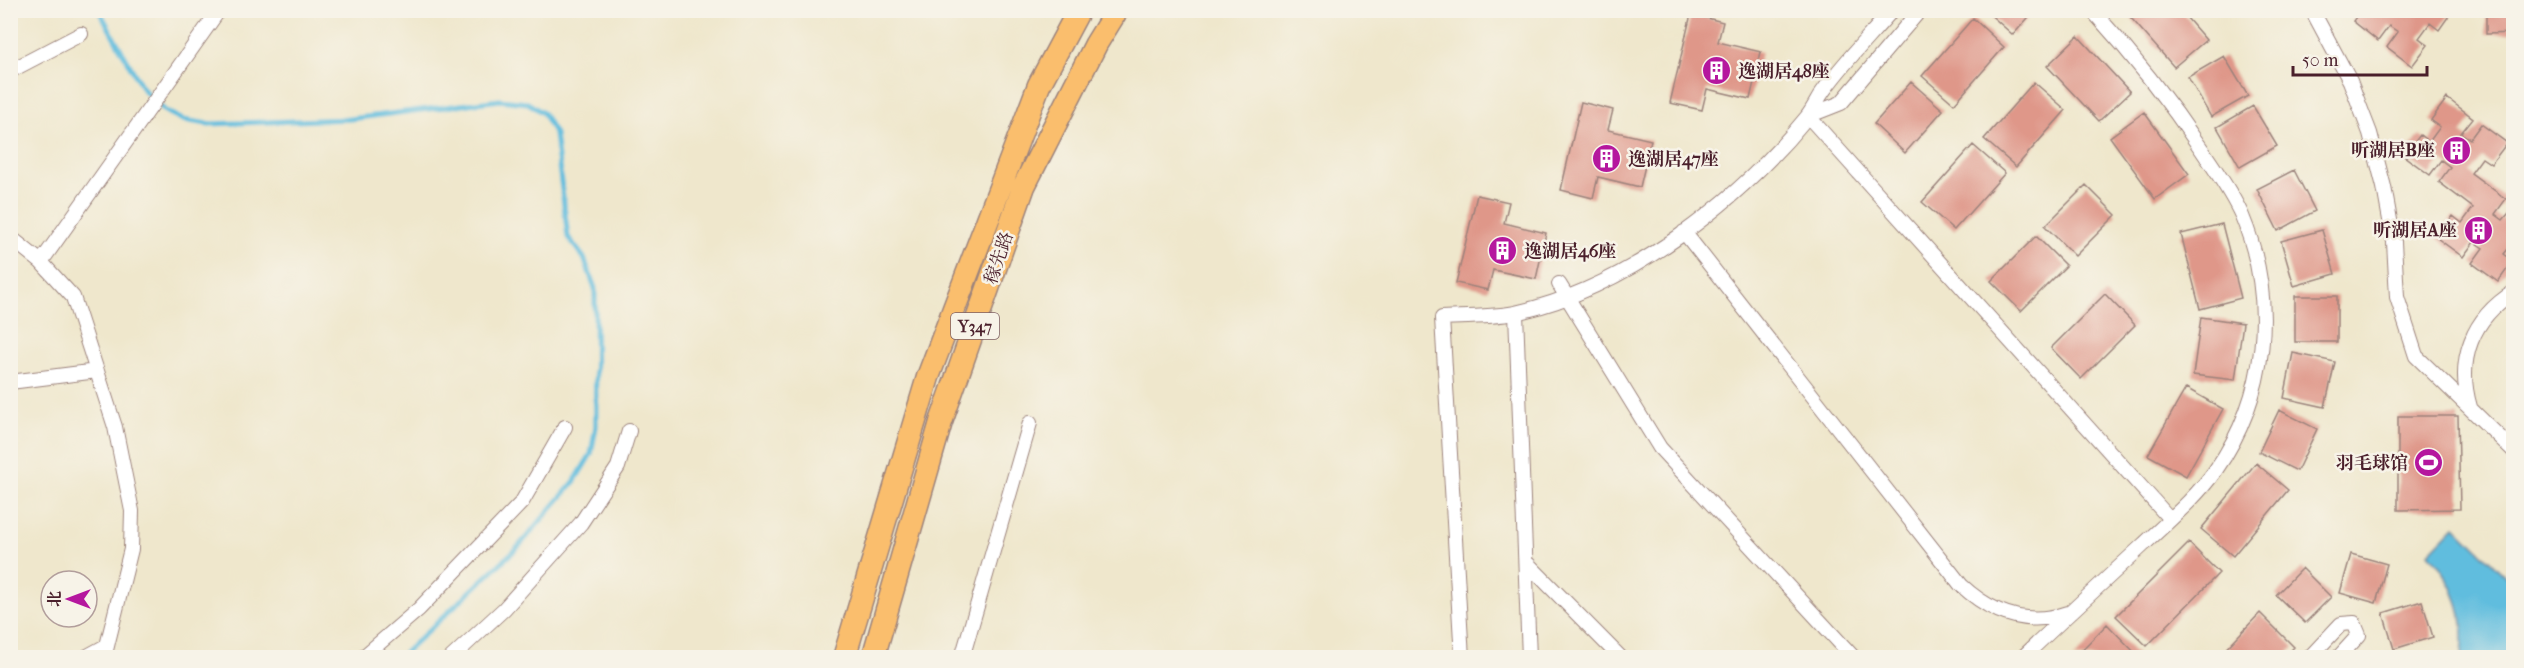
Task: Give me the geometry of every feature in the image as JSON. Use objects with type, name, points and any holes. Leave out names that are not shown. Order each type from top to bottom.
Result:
[{"type":"main road","name":"稼先路","points":[[844,657],[928,377],[1039,85],[1079,10]]},
{"type":"main road","name":"稼先路","points":[[873,657],[941,422],[1024,186],[1096,44],[1117,10]]},
{"type":"street","points":[[41,262],[219,10]]},
{"type":"street","points":[[1462,657],[1442,318],[1516,313],[1568,299],[1628,268],[1684,232],[1737,188],[1808,116],[1825,89],[1892,10]]},
{"type":"street","points":[[1808,116],[1841,103],[1920,10]]},
{"type":"street","points":[[2022,657],[2170,519],[2214,472],[2238,433],[2254,391],[2261,358],[2263,302],[2256,257],[2241,214],[2219,175],[2163,96],[2092,10]]},
{"type":"street","points":[[2312,10],[2350,81],[2370,133],[2384,187],[2392,231],[2397,297],[2416,356],[2514,451]]},
{"type":"street","points":[[10,71],[81,33]]},
{"type":"street","points":[[1808,116],[2170,519]]},
{"type":"street","points":[[1684,232],[1961,585],[1984,604],[2012,616],[2033,619],[2053,618],[2072,611]]},
{"type":"street","points":[[10,237],[41,262],[73,297],[115,427],[132,511],[131,549],[105,652],[84,657]]},
{"type":"street","points":[[1559,284],[1660,448],[1854,657]]},
{"type":"street","points":[[2471,409],[2464,370],[2467,351],[2474,332],[2485,315],[2499,301],[2514,292]]},
{"type":"street","points":[[1516,313],[1529,657]]},
{"type":"street","points":[[10,382],[97,371]]},
{"type":"street","points":[[962,657],[1030,423]]},
{"type":"street","points":[[362,657],[419,609],[522,502],[565,427]]},
{"type":"street","points":[[452,657],[504,609],[581,523],[618,467],[629,431]]},
{"type":"street","points":[[1526,562],[1621,657]]},
{"type":"street","points":[[2309,657],[2341,624],[2354,622],[2359,635],[2338,657]]},
{"type":"water","points":[[2455,526],[2513,584],[2511,657],[2462,657],[2463,628],[2458,601],[2446,576],[2429,553]]},
{"type":"building","points":[[1985,10],[2035,10],[2013,35]]},
{"type":"building","points":[[2124,10],[2180,10],[2206,40],[2174,67]]},
{"type":"building","points":[[2361,10],[2453,10],[2439,30],[2430,23],[2419,38],[2428,45],[2412,66],[2387,47],[2398,32],[2389,26],[2378,41],[2353,21]]},
{"type":"building","points":[[2486,10],[2514,10],[2514,33],[2486,34]]},
{"type":"building","name":"逸湖居48座","points":[[1691,14],[1723,22],[1718,42],[1761,52],[1750,99],[1707,89],[1702,110],[1670,103]]},
{"type":"building","points":[[1973,18],[2004,47],[1954,104],[1922,76]]},
{"type":"building","points":[[2078,36],[2130,92],[2099,121],[2047,66]]},
{"type":"building","points":[[2224,56],[2248,96],[2211,117],[2188,77]]},
{"type":"building","points":[[1911,82],[1943,110],[1905,153],[1874,124]]},
{"type":"building","points":[[2034,82],[2066,110],[2016,167],[1984,139]]},
{"type":"building","points":[[2447,98],[2473,118],[2461,133],[2470,139],[2481,124],[2507,143],[2491,164],[2482,158],[2471,173],[2506,199],[2495,214],[2503,220],[2514,207],[2514,242],[2504,254],[2513,261],[2498,282],[2472,263],[2483,248],[2474,242],[2463,257],[2437,238],[2453,216],[2462,223],[2473,208],[2439,182],[2450,167],[2441,160],[2430,175],[2404,156],[2420,135],[2429,142],[2440,127],[2431,120]]},
{"type":"building","name":"逸湖居47座","points":[[1581,102],[1613,110],[1608,130],[1651,140],[1640,187],[1598,177],[1593,198],[1561,190]]},
{"type":"building","points":[[2253,106],[2277,146],[2240,167],[2217,127]]},
{"type":"building","points":[[2144,112],[2189,174],[2155,199],[2110,137]]},
{"type":"building","points":[[1973,145],[2005,173],[1954,230],[1922,202]]},
{"type":"building","points":[[2294,170],[2315,211],[2278,231],[2257,189]]},
{"type":"building","points":[[2086,185],[2116,215],[2075,256],[2045,226]]},
{"type":"building","name":"逸湖居46座","points":[[1477,195],[1509,202],[1504,223],[1546,233],[1536,279],[1493,270],[1488,290],[1456,283]]},
{"type":"building","points":[[2222,224],[2241,298],[2200,309],[2181,234]]},
{"type":"building","points":[[2322,230],[2335,274],[2294,286],[2281,241]]},
{"type":"building","points":[[2036,236],[2066,266],[2021,311],[1991,281]]},
{"type":"building","points":[[2105,294],[2135,325],[2081,379],[2051,348]]},
{"type":"building","points":[[2295,296],[2337,296],[2337,342],[2295,342]]},
{"type":"building","points":[[2201,317],[2243,323],[2235,380],[2193,375]]},
{"type":"building","points":[[2293,353],[2335,362],[2325,407],[2284,398]]},
{"type":"building","points":[[2186,388],[2223,409],[2186,476],[2148,455]]},
{"type":"building","points":[[2279,410],[2317,429],[2297,471],[2259,452]]},
{"type":"building","name":"羽毛球馆","points":[[2398,416],[2458,416],[2460,509],[2398,510]]},
{"type":"building","points":[[2256,463],[2288,490],[2233,556],[2201,529]]},
{"type":"building","points":[[2189,543],[2219,573],[2147,646],[2116,616]]},
{"type":"building","points":[[2351,554],[2387,564],[2376,603],[2340,593]]},
{"type":"building","points":[[2302,568],[2331,597],[2305,623],[2276,595]]},
{"type":"building","points":[[2422,601],[2433,637],[2394,649],[2383,613]]},
{"type":"building","points":[[2260,613],[2294,647],[2284,658],[2217,658]]},
{"type":"building","points":[[2107,624],[2137,655],[2134,658],[2074,658]]},
{"type":"waterway","points":[[99,10],[143,89],[165,111],[183,120],[208,124],[350,119],[500,100],[528,103],[543,113],[555,134],[568,237],[584,258],[595,288],[596,426],[591,454],[574,482],[518,547],[399,658]]},
{"type":"place","name":"逸湖居48座","points":[[1717,71]]},
{"type":"place","name":"听湖居B座","points":[[2456,150]]},
{"type":"place","name":"逸湖居47座","points":[[1607,159]]},
{"type":"place","name":"听湖居A座","points":[[2478,230]]},
{"type":"place","name":"逸湖居46座","points":[[1503,251]]},
{"type":"place","name":"羽毛球馆","points":[[2429,463]]}]
